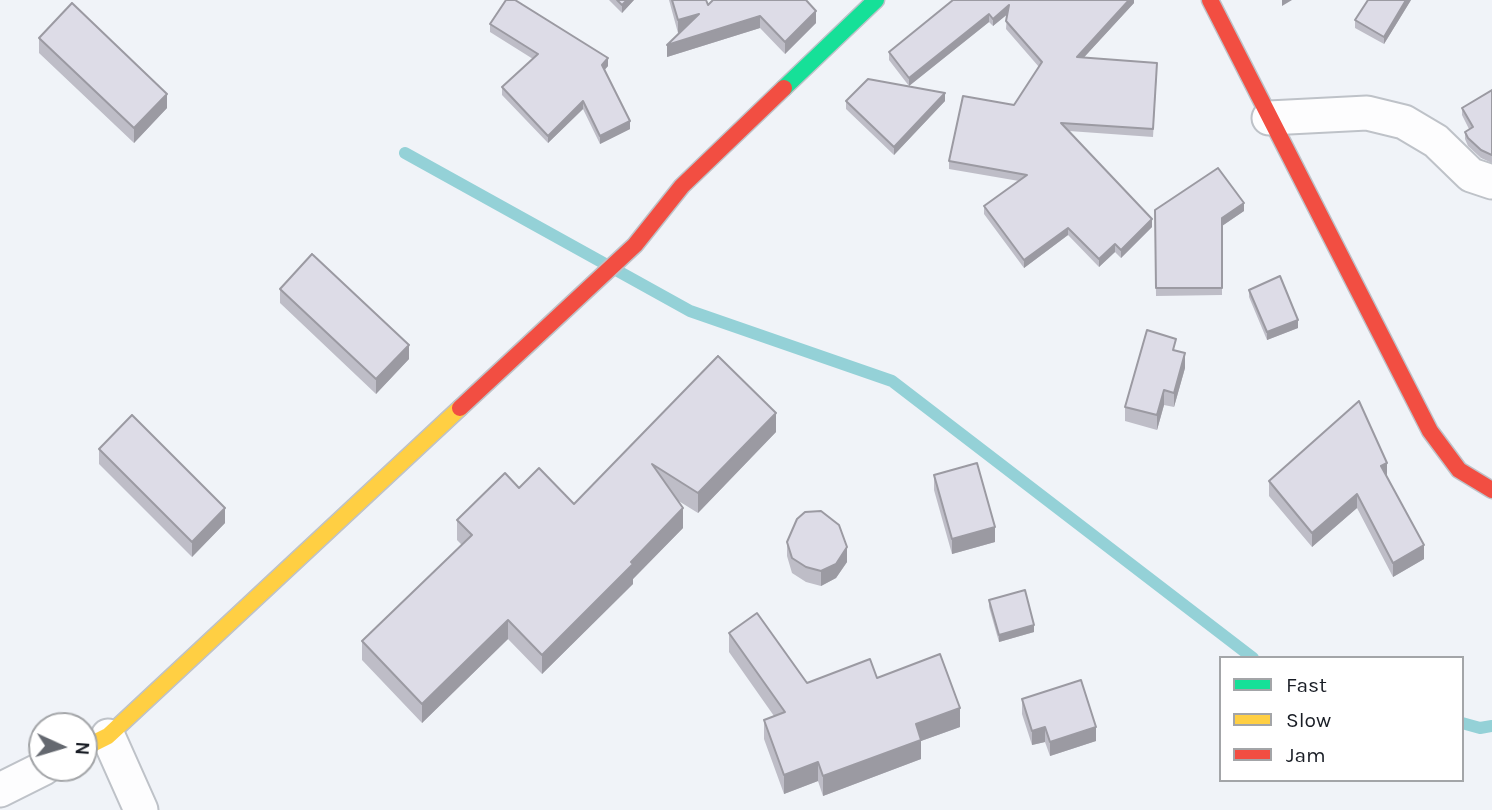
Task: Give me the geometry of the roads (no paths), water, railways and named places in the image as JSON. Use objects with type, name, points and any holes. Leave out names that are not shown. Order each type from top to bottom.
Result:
[{"type":"street","points":[[98,740],[635,245],[682,186],[876,0]]},
{"type":"street","points":[[1210,0],[1430,431],[1459,470],[1492,490]]},
{"type":"street","points":[[1269,118],[1367,113],[1404,122],[1436,141],[1471,175],[1492,182]]},
{"type":"street","points":[[98,745],[141,810]]},
{"type":"street","points":[[0,790],[28,776]]},
{"type":"waterway","points":[[405,153],[690,311],[892,381],[1250,656]]},
{"type":"waterway","points":[[1464,724],[1480,728],[1492,726]]}]
